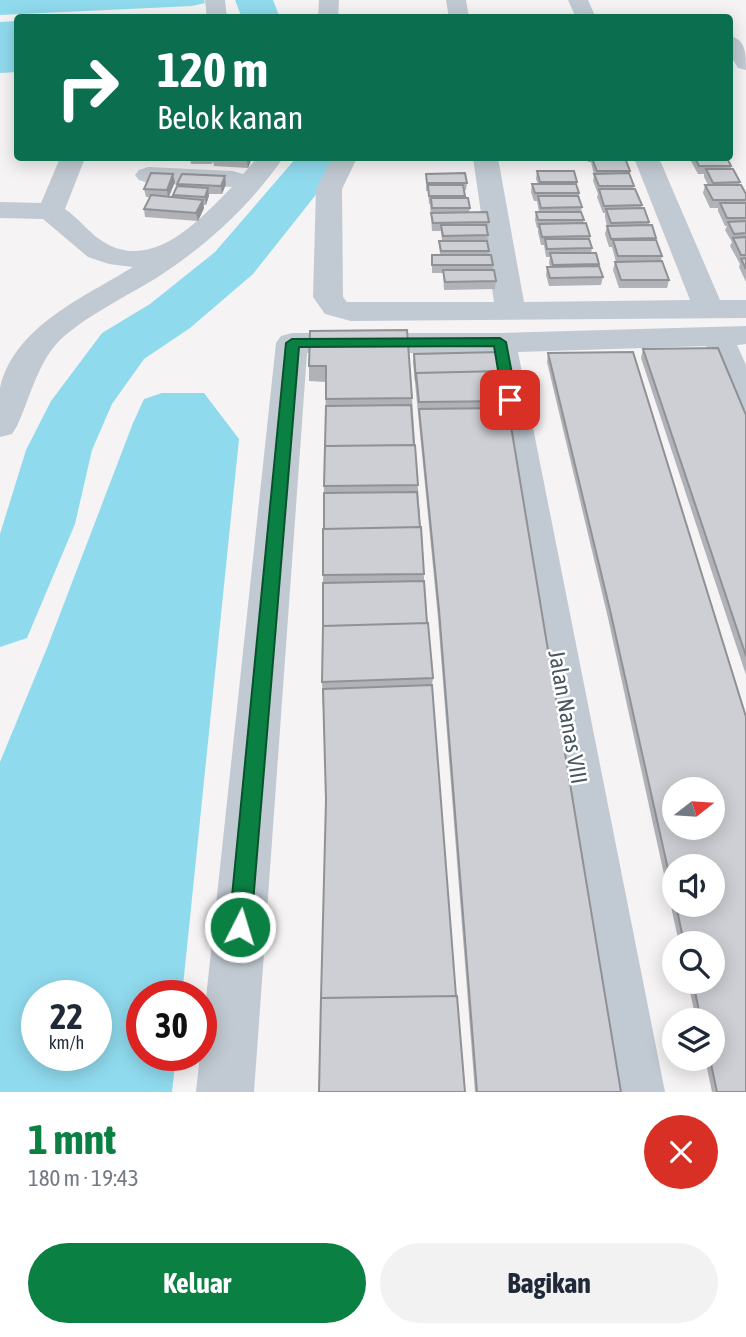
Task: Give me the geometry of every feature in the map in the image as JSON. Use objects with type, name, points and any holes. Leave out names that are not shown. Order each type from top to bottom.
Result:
[{"type":"street","points":[[733,44],[746,63]]},
{"type":"street","points":[[50,212],[75,161]]},
{"type":"street","points":[[0,426],[38,346],[108,293],[138,278],[190,240],[253,180],[268,161]]},
{"type":"street","points":[[343,161],[329,189],[328,298],[336,308],[351,312],[505,327]]},
{"type":"street","name":"Jalan Nanas VIII","points":[[485,161],[505,327],[636,1092]]},
{"type":"street","points":[[648,161],[724,327],[746,404]]},
{"type":"street","points":[[148,175],[253,180]]},
{"type":"street","points":[[0,210],[50,212],[70,225],[91,246],[117,259],[144,259],[171,254]]},
{"type":"street","points":[[225,1092],[294,349],[292,343],[505,327],[724,327],[746,309]]},
{"type":"water","points":[[0,0],[204,0],[205,3],[192,6],[0,15]]},
{"type":"water","points":[[14,21],[14,72],[0,73],[0,22]]},
{"type":"water","points":[[162,393],[204,393],[239,439],[184,980],[126,980],[126,1071],[174,1071],[172,1092],[0,1092],[0,762],[47,648],[144,399]]},
{"type":"building","points":[[593,161],[626,161],[630,171],[597,171]]},
{"type":"building","points":[[696,161],[728,161],[731,166],[699,166]]},
{"type":"building","points":[[706,169],[733,169],[740,182],[713,183]]},
{"type":"building","points":[[537,171],[574,171],[577,182],[540,182]]},
{"type":"building","points":[[151,173],[173,174],[167,190],[144,189]]},
{"type":"building","points":[[465,173],[467,183],[427,183],[426,174]]},
{"type":"building","points":[[629,173],[634,186],[599,186],[594,174]]},
{"type":"building","points":[[182,174],[225,176],[221,186],[177,184]]},
{"type":"building","points":[[532,184],[576,184],[579,193],[535,193]]},
{"type":"building","points":[[428,185],[463,185],[465,196],[429,196]]},
{"type":"building","points":[[705,185],[741,185],[746,200],[713,200]]},
{"type":"building","points":[[177,186],[208,188],[205,197],[173,195]]},
{"type":"building","points":[[599,189],[635,189],[642,205],[604,206]]},
{"type":"building","points":[[151,195],[203,200],[196,213],[144,209]]},
{"type":"building","points":[[538,196],[578,196],[582,207],[541,208]]},
{"type":"building","points":[[431,198],[468,198],[470,208],[432,208]]},
{"type":"building","points":[[720,203],[746,203],[746,218],[727,218]]},
{"type":"building","points":[[644,208],[649,222],[611,223],[606,209]]},
{"type":"building","points":[[487,212],[489,222],[433,223],[431,213]]},
{"type":"building","points":[[536,212],[581,212],[584,220],[538,220]]},
{"type":"building","points":[[746,221],[746,233],[734,234],[728,222]]},
{"type":"building","points":[[586,223],[590,236],[542,237],[539,224]]},
{"type":"building","points":[[441,225],[486,225],[488,235],[443,236]]},
{"type":"building","points":[[652,225],[656,238],[611,239],[607,226]]},
{"type":"building","points":[[746,237],[746,255],[741,255],[733,238]]},
{"type":"building","points":[[545,239],[589,239],[592,248],[547,249]]},
{"type":"building","points":[[613,240],[656,240],[662,256],[618,256]]},
{"type":"building","points":[[439,241],[487,241],[489,251],[441,251]]},
{"type":"building","points":[[550,253],[596,253],[599,264],[553,265]]},
{"type":"building","points":[[432,255],[491,255],[493,265],[432,265]]},
{"type":"building","points":[[662,261],[669,280],[621,280],[615,262]]},
{"type":"building","points":[[599,266],[603,277],[550,278],[547,267]]},
{"type":"building","points":[[443,270],[494,270],[496,281],[445,282]]},
{"type":"building","points":[[407,330],[412,398],[326,399],[326,366],[309,366],[310,331]]},
{"type":"building","points":[[718,348],[746,415],[746,656],[643,349]]},
{"type":"building","points":[[499,352],[502,371],[416,373],[416,381],[414,354]]},
{"type":"building","points":[[633,352],[746,717],[746,1092],[717,1092],[713,1071],[725,1071],[725,1008],[698,1008],[696,994],[725,994],[725,931],[681,931],[679,917],[725,917],[725,854],[665,854],[610,610],[548,353]]},
{"type":"building","points":[[504,371],[509,401],[419,402],[416,373]]},
{"type":"building","points":[[411,405],[414,445],[325,446],[326,406]]},
{"type":"building","points":[[508,408],[621,1092],[477,1092],[439,610],[419,409]]},
{"type":"building","points":[[415,445],[418,485],[324,486],[325,446]]},
{"type":"building","points":[[417,492],[420,527],[324,529],[324,493]]},
{"type":"building","points":[[421,527],[424,574],[323,575],[323,529]]},
{"type":"building","points":[[424,581],[427,623],[323,626],[323,583]]},
{"type":"building","points":[[428,623],[433,678],[322,682],[323,626]]},
{"type":"building","points":[[432,685],[456,996],[321,998],[326,800],[323,689]]},
{"type":"building","points":[[457,996],[465,1092],[319,1092],[321,998]]},
{"type":"waterway","points":[[254,0],[259,14]]},
{"type":"waterway","points":[[0,617],[40,524],[59,450],[82,401],[123,346],[170,316],[234,263],[319,161]]},
{"type":"route","points":[[240,927],[294,349],[292,343],[500,342],[510,400]]}]
